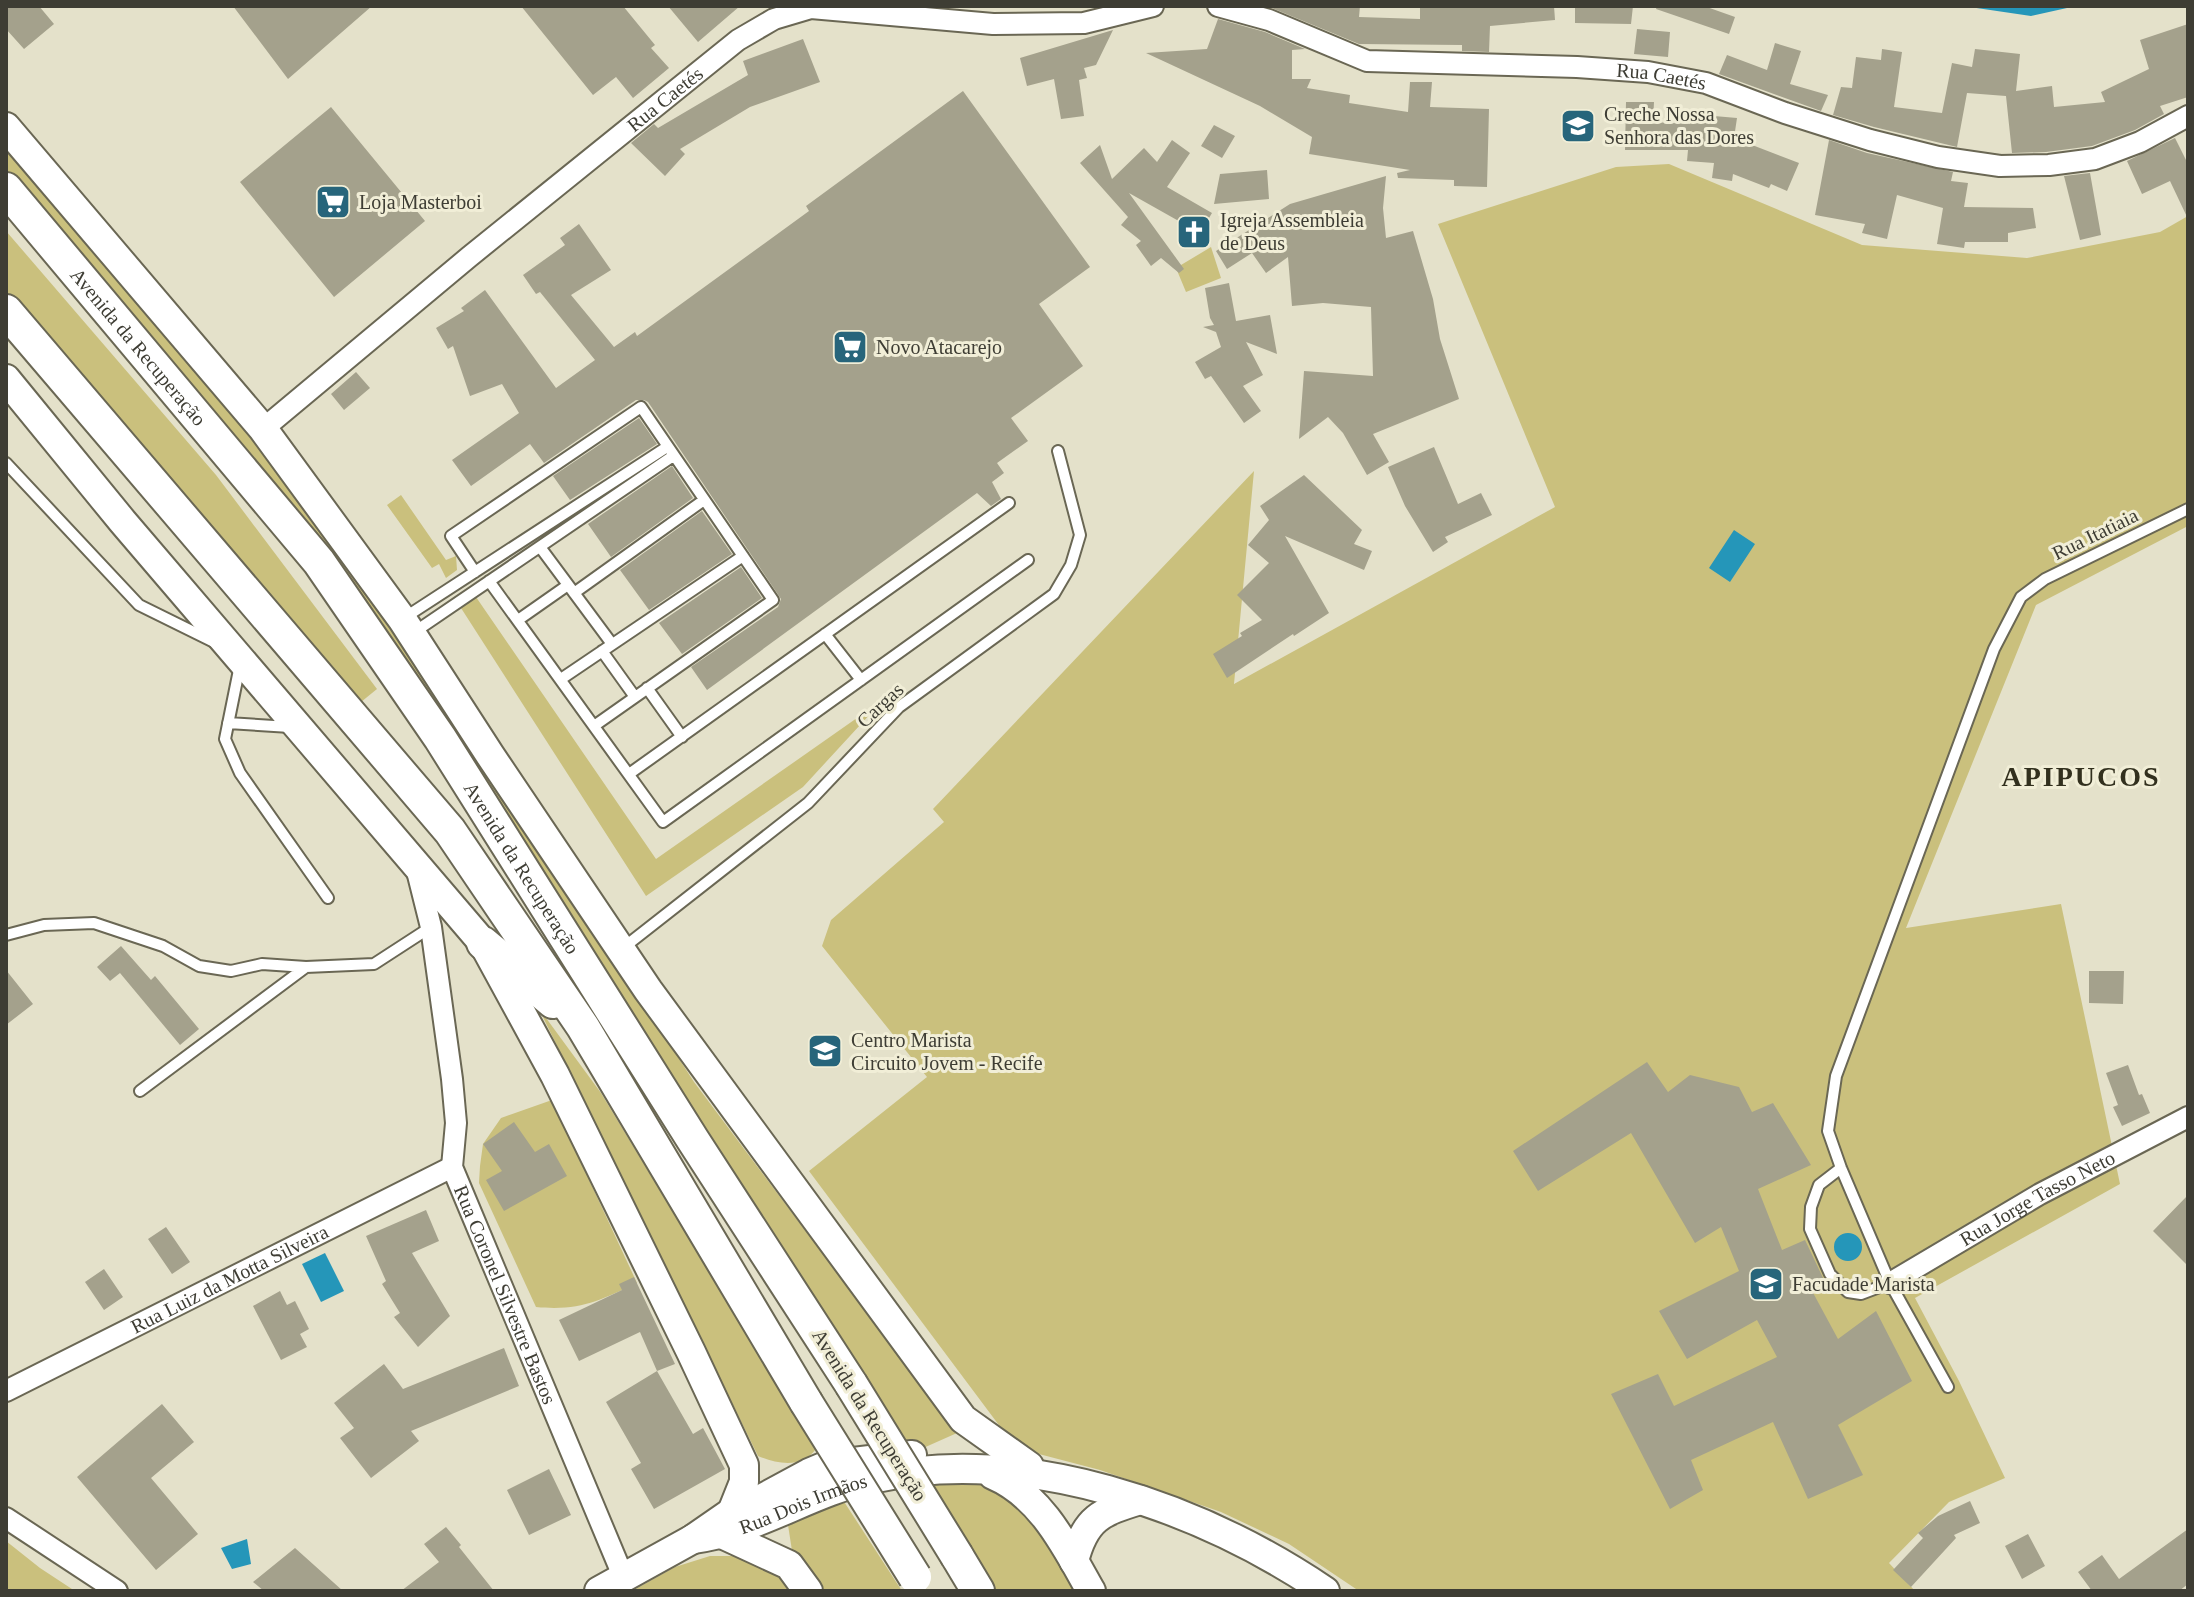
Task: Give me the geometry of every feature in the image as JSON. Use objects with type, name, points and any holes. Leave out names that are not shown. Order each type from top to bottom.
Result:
[{"type":"highway","name":"Avenida da Recuperação","points":[[6,189],[319,562],[440,738],[851,1384],[978,1591]]},
{"type":"highway","name":"Avenida da Recuperação","points":[[6,311],[450,831],[583,1027],[806,1402],[920,1584]]},
{"type":"highway","points":[[483,943],[583,1027]]},
{"type":"main road","name":"Avenida da Recuperação","points":[[6,127],[263,429],[407,626],[622,950],[847,1264],[963,1419]]},
{"type":"main road","points":[[6,379],[123,522],[483,943],[555,1075],[742,1462],[744,1482],[728,1524],[789,1565]]},
{"type":"main road","points":[[944,1455],[962,1452],[966,1447],[968,1433],[963,1419]]},
{"type":"main road","name":"Rua Dois Irmãos","points":[[963,1419],[1029,1466],[1059,1479]]},
{"type":"main road","name":"Rua Dois Irmãos","points":[[728,1524],[752,1504],[789,1482],[828,1465],[879,1457],[944,1455],[979,1456],[1029,1466]]},
{"type":"main road","name":"Rua Dois Irmãos","points":[[742,1462],[755,1472],[789,1482]]},
{"type":"main road","name":"Rua Dois Irmãos","points":[[599,1591],[693,1539],[728,1524],[785,1510],[818,1495],[869,1479],[945,1468],[1059,1479],[1141,1500],[1242,1541],[1325,1591]]},
{"type":"main road","points":[[982,1470],[1002,1478],[1031,1499],[1091,1591]]},
{"type":"main road","points":[[1074,1561],[1086,1528],[1098,1516],[1141,1500]]},
{"type":"main road","points":[[785,1510],[776,1538],[789,1565],[808,1591]]},
{"type":"street","name":"Rua Caetés","points":[[263,429],[469,257],[738,40],[774,19],[811,8],[993,24],[1084,23],[1153,6]]},
{"type":"street","name":"Rua Caetés","points":[[1218,6],[1269,20],[1367,61],[1648,72],[1706,83],[1785,113],[1870,140],[1938,157],[2000,166],[2049,165],[2095,159],[2140,142],[2188,116]]},
{"type":"street","name":"Rua Coronel Silvestre Bastos","points":[[414,860],[431,927],[456,1123],[452,1167],[623,1576]]},
{"type":"street","name":"Rua Jorge Tasso Neto","points":[[1890,1283],[2040,1194],[2188,1117]]},
{"type":"street","name":"Rua Luiz da Motta Silveira","points":[[6,1391],[452,1167]]},
{"type":"street","points":[[6,1518],[117,1591]]},
{"type":"lane","points":[[475,572],[451,536],[641,407],[773,600],[594,726]]},
{"type":"lane","points":[[407,626],[475,572],[670,451]]},
{"type":"lane","points":[[407,626],[489,581],[670,451]]},
{"type":"lane","name":"Cargas","points":[[622,950],[808,803],[899,707],[1054,594],[1071,565],[1080,535],[1058,451]]},
{"type":"lane","points":[[6,463],[139,605],[237,655],[225,739],[240,773],[328,898]]},
{"type":"lane","points":[[518,620],[571,589],[704,500]]},
{"type":"lane","points":[[629,774],[1009,503]]},
{"type":"lane","name":"Rua Itatiaia","points":[[1841,1168],[1828,1131],[1836,1076],[1994,649],[2021,597],[2045,579],[2188,509]]},
{"type":"lane","points":[[540,547],[612,644]]},
{"type":"lane","points":[[561,679],[743,556]]},
{"type":"lane","points":[[489,581],[663,822],[1028,560]]},
{"type":"lane","points":[[825,634],[861,680]]},
{"type":"lane","points":[[602,651],[635,697]]},
{"type":"lane","points":[[647,688],[682,737]]},
{"type":"lane","points":[[228,723],[300,728]]},
{"type":"lane","points":[[6,935],[44,925],[94,923],[163,946],[199,966],[231,971],[262,964],[306,967],[374,964],[431,927]]},
{"type":"lane","points":[[140,1091],[306,967]]},
{"type":"lane","points":[[1890,1283],[1861,1294],[1848,1292],[1830,1274],[1810,1229],[1811,1207],[1819,1185],[1841,1168],[1890,1283],[1948,1387]]},
{"type":"shaded area","points":[[6,151],[271,460],[401,627],[694,1082],[957,1433],[912,1453],[495,801],[6,177]]},
{"type":"shaded area","points":[[1669,164],[1862,245],[2027,258],[2160,232],[2188,216],[2188,526],[2036,605],[1906,928],[2061,904],[2120,1184],[1915,1298],[2005,1478],[1949,1502],[1889,1563],[1915,1591],[1359,1591],[1289,1544],[1221,1512],[1100,1470],[1016,1448],[809,1171],[927,1077],[822,946],[831,920],[944,822],[933,809],[1254,471],[1234,684],[1555,507],[1438,224],[1616,167]]},
{"type":"shaded area","points":[[6,231],[216,475],[377,689],[361,702],[6,292]]},
{"type":"shaded area","points":[[1211,247],[1221,278],[1186,292],[1176,268]]},
{"type":"shaded area","points":[[401,495],[446,560],[456,556],[457,570],[446,578],[439,564],[432,568],[387,505]]},
{"type":"shaded area","points":[[476,597],[656,859],[884,699],[803,787],[646,896],[461,608]]},
{"type":"shaded area","points":[[538,1007],[601,1093],[816,1449],[803,1460],[781,1463],[758,1456]]},
{"type":"shaded area","points":[[552,1100],[637,1283],[600,1300],[551,1308],[536,1307],[479,1183],[483,1144],[501,1118]]},
{"type":"shaded area","points":[[991,1475],[1049,1540],[1080,1591],[992,1591],[927,1477]]},
{"type":"shaded area","points":[[841,1497],[902,1591],[819,1591],[793,1557],[788,1525]]},
{"type":"shaded area","points":[[6,1541],[40,1568],[75,1591],[6,1591]]},
{"type":"shaded area","points":[[710,1556],[736,1556],[786,1576],[794,1591],[632,1591],[675,1567]]},
{"type":"water","points":[[1963,6],[2076,6],[2031,16]]},
{"type":"water","points":[[1734,530],[1755,544],[1730,582],[1709,568]]},
{"type":"water","points":[[1848,1233],[1858,1237],[1862,1247],[1858,1257],[1848,1261],[1838,1257],[1834,1247],[1838,1237]]},
{"type":"water","points":[[325,1253],[344,1291],[321,1302],[302,1264]]},
{"type":"water","points":[[247,1539],[251,1564],[232,1569],[221,1548]]},
{"type":"building","points":[[6,6],[39,6],[54,24],[24,49],[6,29]]},
{"type":"building","points":[[233,6],[372,6],[288,79]]},
{"type":"building","points":[[521,6],[623,6],[655,45],[651,48],[669,68],[633,98],[616,77],[593,95]]},
{"type":"building","points":[[668,6],[740,6],[698,42]]},
{"type":"building","points":[[1267,6],[1360,6],[1359,17],[1420,19],[1420,6],[1554,6],[1555,20],[1490,26],[1489,52],[1462,51],[1462,45],[1359,44]]},
{"type":"building","points":[[1575,6],[1633,6],[1631,24],[1575,23]]},
{"type":"building","points":[[1657,6],[1704,6],[1735,17],[1729,34],[1656,9]]},
{"type":"building","points":[[1218,19],[1265,32],[1305,49],[1292,50],[1292,79],[1311,79],[1307,88],[1350,95],[1349,103],[1408,112],[1410,82],[1432,82],[1430,107],[1489,109],[1487,187],[1454,186],[1454,180],[1398,178],[1397,173],[1410,170],[1309,154],[1312,137],[1260,106],[1146,53],[1207,49]]},
{"type":"building","points":[[2188,24],[2188,97],[2160,106],[2164,114],[2135,130],[2092,146],[2012,153],[2006,96],[1967,93],[1957,147],[1833,115],[1841,87],[1852,88],[1856,57],[1881,60],[1882,49],[1902,52],[1894,107],[1942,113],[1952,63],[1972,67],[1975,49],[2020,54],[2016,91],[2052,86],[2054,107],[2105,102],[2101,92],[2149,69],[2140,40]]},
{"type":"building","points":[[1637,29],[1670,32],[1668,57],[1634,54]]},
{"type":"building","points":[[1113,30],[1096,65],[1084,68],[1087,78],[1079,80],[1084,116],[1061,119],[1054,79],[1027,86],[1020,58]]},
{"type":"building","points":[[803,39],[820,82],[750,107],[680,149],[685,154],[665,176],[631,143],[654,124],[658,128],[748,75],[743,61]]},
{"type":"building","points":[[1775,43],[1801,51],[1790,84],[1828,95],[1821,111],[1719,74],[1727,55],[1767,70]]},
{"type":"building","name":"Novo Atacarejo","points":[[963,91],[1090,267],[1039,304],[1083,366],[1011,418],[1028,441],[997,463],[1004,473],[992,482],[1001,499],[991,506],[977,493],[707,690],[691,667],[778,607],[781,599],[648,402],[636,400],[544,463],[530,444],[471,486],[452,460],[519,413],[502,384],[470,396],[453,346],[448,349],[436,328],[464,311],[461,308],[485,290],[556,388],[595,360],[523,275],[565,245],[560,238],[579,224],[611,270],[571,295],[614,347],[635,332],[637,336],[809,211],[806,206]]},
{"type":"building","points":[[1626,102],[1654,102],[1653,122],[1690,124],[1691,114],[1737,118],[1734,138],[1799,163],[1787,191],[1771,184],[1769,188],[1733,174],[1732,181],[1712,178],[1714,163],[1687,161],[1688,150],[1625,150]]},
{"type":"building","name":"Loja Masterboi","points":[[331,107],[425,221],[334,297],[240,182]]},
{"type":"building","points":[[1214,125],[1235,136],[1222,158],[1201,146]]},
{"type":"building","points":[[2175,138],[2188,164],[2188,219],[2170,181],[2142,194],[2127,161]]},
{"type":"building","points":[[1172,140],[1190,153],[1167,187],[1212,213],[1200,233],[1129,193],[1184,269],[1179,273],[1161,258],[1151,266],[1136,245],[1141,241],[1121,225],[1128,217],[1080,163],[1100,145],[1112,179],[1144,148],[1157,162]]},
{"type":"building","points":[[1829,140],[1867,153],[1953,172],[1951,181],[1968,183],[1964,207],[2033,208],[2036,228],[2008,233],[2008,242],[1965,242],[1964,248],[1937,244],[1943,208],[1897,195],[1887,239],[1862,233],[1865,224],[1815,215]]},
{"type":"building","points":[[1267,170],[1269,199],[1214,204],[1220,174]]},
{"type":"building","points":[[2090,173],[2101,235],[2080,240],[2064,176]]},
{"type":"building","points":[[1386,176],[1383,208],[1386,238],[1413,231],[1433,299],[1440,339],[1459,399],[1373,434],[1389,462],[1367,475],[1343,433],[1328,417],[1299,439],[1304,371],[1373,376],[1371,307],[1323,303],[1292,306],[1288,257],[1266,273],[1252,253],[1227,269],[1216,251],[1290,204]]},
{"type":"building","points":[[1229,283],[1236,321],[1270,315],[1277,354],[1246,342],[1263,375],[1243,386],[1261,411],[1244,423],[1211,376],[1205,379],[1195,362],[1221,347],[1216,332],[1203,327],[1214,325],[1205,288]]},
{"type":"building","points":[[356,372],[370,388],[344,410],[331,394]]},
{"type":"building","points":[[639,418],[657,444],[570,500],[553,476]]},
{"type":"building","points":[[1434,447],[1458,504],[1481,493],[1492,515],[1445,537],[1448,542],[1433,552],[1405,506],[1388,467]]},
{"type":"building","points":[[672,466],[693,498],[611,557],[588,524]]},
{"type":"building","points":[[1304,475],[1362,530],[1354,544],[1372,551],[1364,570],[1285,536],[1329,613],[1227,678],[1213,654],[1262,620],[1237,595],[1269,563],[1248,545],[1269,520],[1260,506]]},
{"type":"building","points":[[702,511],[732,554],[649,610],[620,570]]},
{"type":"building","points":[[741,567],[762,598],[682,654],[659,623]]},
{"type":"building","points":[[121,946],[151,980],[155,976],[199,1029],[180,1045],[120,973],[110,981],[97,967]]},
{"type":"building","points":[[6,970],[33,1004],[6,1025]]},
{"type":"building","points":[[2089,971],[2124,971],[2123,1004],[2089,1003]]},
{"type":"building","name":"Facudade Marista","points":[[1647,1062],[1668,1092],[1690,1075],[1739,1087],[1752,1112],[1773,1103],[1811,1165],[1758,1189],[1782,1250],[1805,1240],[1824,1280],[1811,1289],[1838,1339],[1876,1311],[1912,1381],[1838,1425],[1863,1475],[1808,1499],[1773,1422],[1691,1460],[1703,1490],[1670,1509],[1611,1394],[1658,1374],[1674,1406],[1777,1357],[1757,1320],[1687,1359],[1659,1311],[1739,1271],[1721,1227],[1695,1243],[1631,1133],[1538,1191],[1513,1151]]},
{"type":"building","points":[[2128,1065],[2139,1095],[2142,1094],[2150,1113],[2122,1126],[2113,1107],[2118,1105],[2106,1073]]},
{"type":"building","points":[[514,1122],[535,1152],[549,1144],[567,1176],[504,1211],[486,1180],[502,1171],[483,1144]]},
{"type":"building","points":[[2188,1195],[2188,1266],[2153,1231]]},
{"type":"building","points":[[426,1210],[439,1241],[412,1253],[450,1316],[418,1347],[394,1317],[400,1313],[382,1284],[386,1281],[366,1236]]},
{"type":"building","points":[[166,1227],[190,1262],[172,1274],[148,1239]]},
{"type":"building","points":[[104,1269],[123,1297],[104,1310],[85,1282]]},
{"type":"building","points":[[634,1277],[675,1364],[657,1371],[640,1332],[579,1361],[559,1320],[622,1290],[619,1284]]},
{"type":"building","points":[[280,1291],[287,1305],[295,1301],[309,1329],[300,1334],[307,1347],[281,1360],[253,1306]]},
{"type":"building","points":[[504,1348],[519,1386],[411,1431],[419,1441],[371,1478],[340,1438],[354,1428],[334,1403],[384,1364],[403,1389]]},
{"type":"building","points":[[657,1371],[693,1434],[703,1428],[725,1469],[654,1509],[631,1469],[641,1463],[606,1402]]},
{"type":"building","points":[[162,1404],[194,1442],[151,1478],[198,1534],[156,1570],[77,1477]]},
{"type":"building","points":[[549,1469],[571,1515],[529,1535],[507,1490]]},
{"type":"building","points":[[1970,1501],[1980,1523],[1954,1535],[1956,1538],[1911,1587],[1893,1570],[1923,1538],[1918,1533],[1938,1516]]},
{"type":"building","points":[[446,1527],[494,1591],[401,1591],[439,1562],[424,1544]]},
{"type":"building","points":[[2188,1529],[2188,1584],[2179,1591],[2092,1591],[2078,1572],[2102,1555],[2119,1579]]},
{"type":"building","points":[[2028,1534],[2045,1566],[2022,1579],[2005,1546]]},
{"type":"building","points":[[295,1548],[343,1591],[264,1591],[253,1582]]},
{"type":"place","name":"Creche Nossa Senhora das Dores","points":[[1578,126]]},
{"type":"place","name":"Loja Masterboi","points":[[333,202]]},
{"type":"place","name":"Igreja Assembleia de Deus","points":[[1194,232]]},
{"type":"place","name":"Novo Atacarejo","points":[[850,347]]},
{"type":"place","name":"Centro Marista Circuito Jovem - Recife","points":[[825,1051]]},
{"type":"place","name":"Facudade Marista","points":[[1766,1284]]},
{"type":"district","name":"APIPUCOS","points":[[2081,776]]}]
